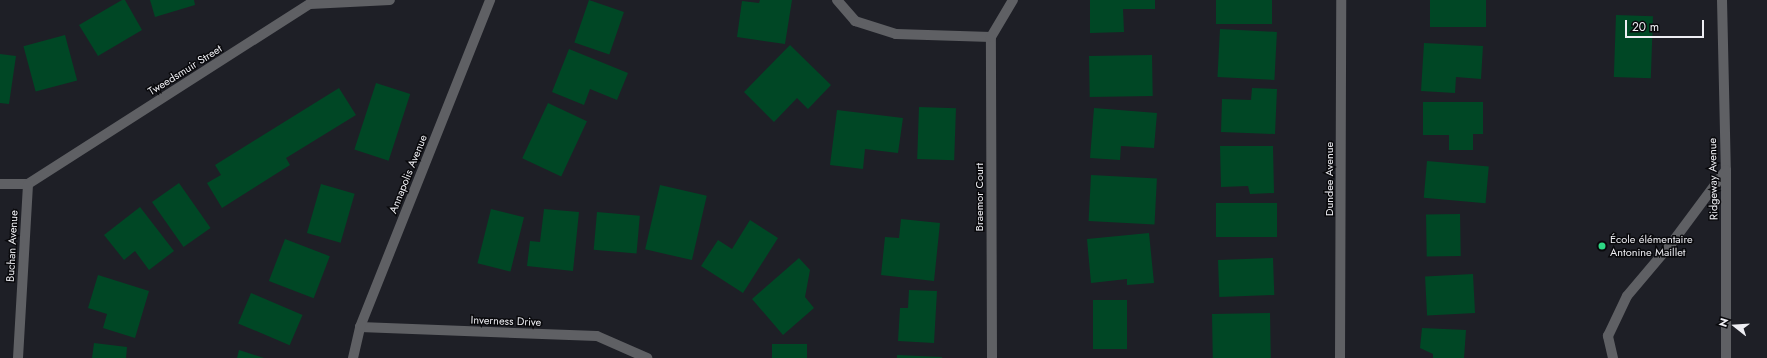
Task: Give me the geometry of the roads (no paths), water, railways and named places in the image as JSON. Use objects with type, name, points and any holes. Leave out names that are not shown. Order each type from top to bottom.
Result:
[{"type":"street","name":"Tweedsmuir Street","points":[[28,184],[310,4],[390,0]]},
{"type":"street","name":"Annapolis Avenue","points":[[353,358],[360,327],[490,0]]},
{"type":"street","points":[[837,0],[855,21],[896,34],[990,37],[1013,0]]},
{"type":"street","name":"Dundee Avenue","points":[[1340,358],[1341,0]]},
{"type":"street","name":"Ridgeway Avenue","points":[[1722,0],[1726,170],[1726,358]]},
{"type":"street","name":"Braemor Court","points":[[990,37],[992,358]]},
{"type":"street","points":[[1613,358],[1608,336],[1627,296],[1671,244],[1726,170]]},
{"type":"street","points":[[0,184],[28,184]]},
{"type":"street","name":"Buchan Avenue","points":[[18,358],[28,184]]},
{"type":"street","name":"Inverness Drive","points":[[360,327],[597,336],[647,358]]},
{"type":"place","name":"École élémentaire Antonine Maillet","points":[[1602,246]]}]
